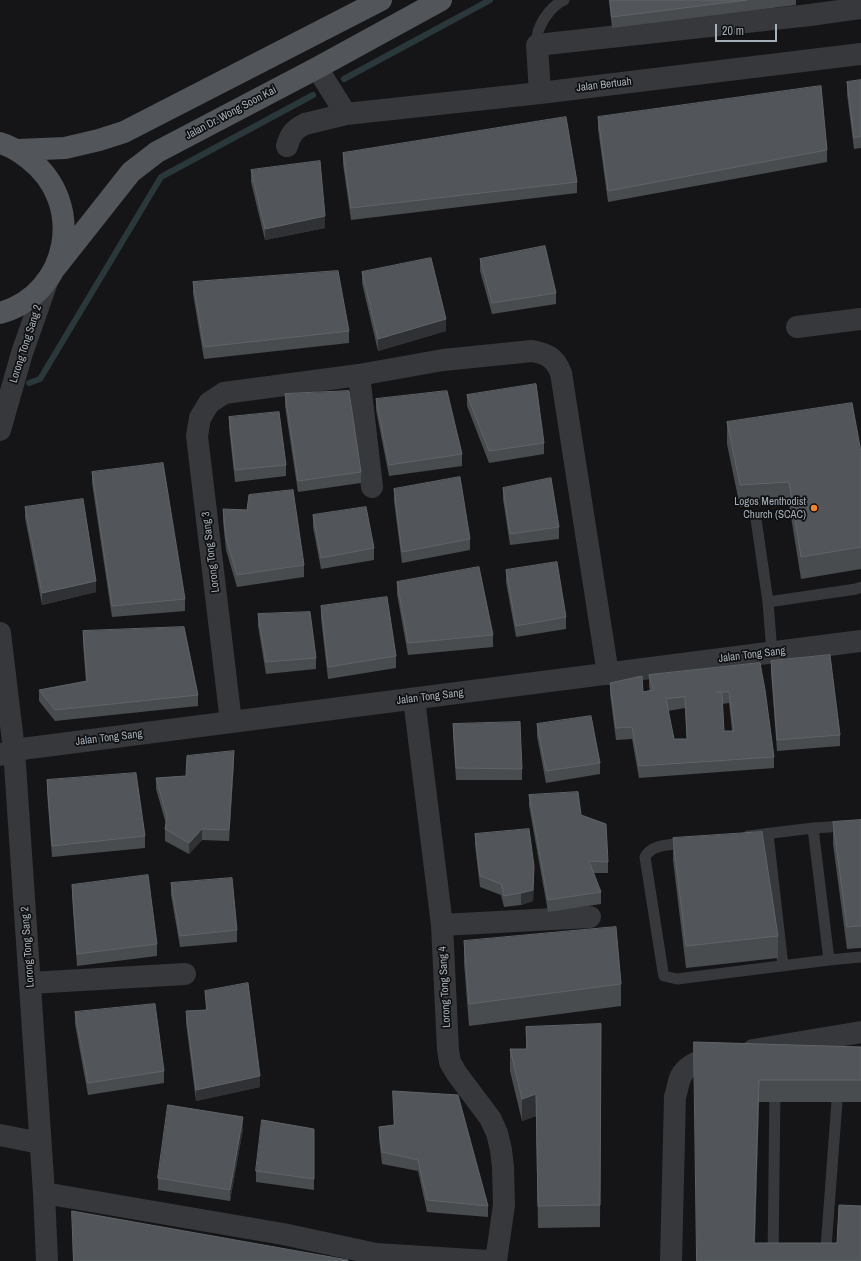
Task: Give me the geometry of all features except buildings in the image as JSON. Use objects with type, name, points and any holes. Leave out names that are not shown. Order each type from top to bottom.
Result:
[{"type":"main road","points":[[6,143],[65,148],[124,132],[381,0]]},
{"type":"main road","name":"Jalan Dr. Wong Soon Kai","points":[[0,313],[11,310],[31,298],[131,172],[157,152],[317,68],[441,0]]},
{"type":"main road","points":[[6,143],[40,167],[55,189],[63,215],[63,242],[51,274]]},
{"type":"street","points":[[540,93],[537,45],[809,8],[861,8]]},
{"type":"street","name":"Jalan Bertuah","points":[[287,146],[292,132],[299,127],[346,114],[540,93],[861,54]]},
{"type":"street","points":[[317,68],[346,114]]},
{"type":"street","name":"Lorong Tong Sang 2","points":[[0,430],[22,353],[51,274]]},
{"type":"street","points":[[796,327],[861,319]]},
{"type":"street","points":[[372,487],[359,375],[443,360],[532,352],[542,353],[552,359],[558,365],[561,373],[608,674]]},
{"type":"street","name":"Lorong Tong Sang 3","points":[[231,722],[197,436],[200,418],[209,403],[224,393],[359,375]]},
{"type":"street","name":"Lorong Tong Sang 2","points":[[0,633],[7,752],[30,983],[47,1261]]},
{"type":"street","name":"Jalan Tong Sang","points":[[7,752],[861,641]]},
{"type":"street","name":"Lorong Tong Sang 4","points":[[414,699],[442,925],[448,1050],[450,1062],[467,1088],[481,1104],[490,1118],[497,1133],[501,1150],[504,1205],[496,1261]]},
{"type":"street","points":[[442,925],[590,917]]},
{"type":"street","points":[[30,983],[185,974]]},
{"type":"street","points":[[671,1261],[675,1097],[680,1078],[685,1070],[694,1064],[707,1059],[776,1050],[848,1037]]},
{"type":"street","points":[[0,1135],[40,1143]]},
{"type":"street","points":[[44,1193],[283,1234],[375,1258],[488,1261]]},
{"type":"lane","points":[[537,45],[539,29],[547,15],[558,3],[564,0]]},
{"type":"lane","points":[[756,519],[768,602],[772,653]]},
{"type":"lane","points":[[768,602],[861,587]]},
{"type":"lane","points":[[737,837],[814,828],[861,825]]},
{"type":"lane","points":[[814,828],[829,960]]},
{"type":"lane","points":[[768,834],[783,966]]},
{"type":"lane","points":[[698,842],[658,846],[647,853],[645,857],[664,976],[676,979],[861,957]]},
{"type":"lane","points":[[825,1261],[833,1206],[839,1074]]},
{"type":"lane","points":[[773,1261],[775,1078]]},
{"type":"waterway","points":[[344,79],[490,0]]},
{"type":"waterway","points":[[29,383],[40,379],[161,177],[313,95]]},
{"type":"place","name":"Logos Menthodist Church (SCAC)","points":[[814,508]]}]
